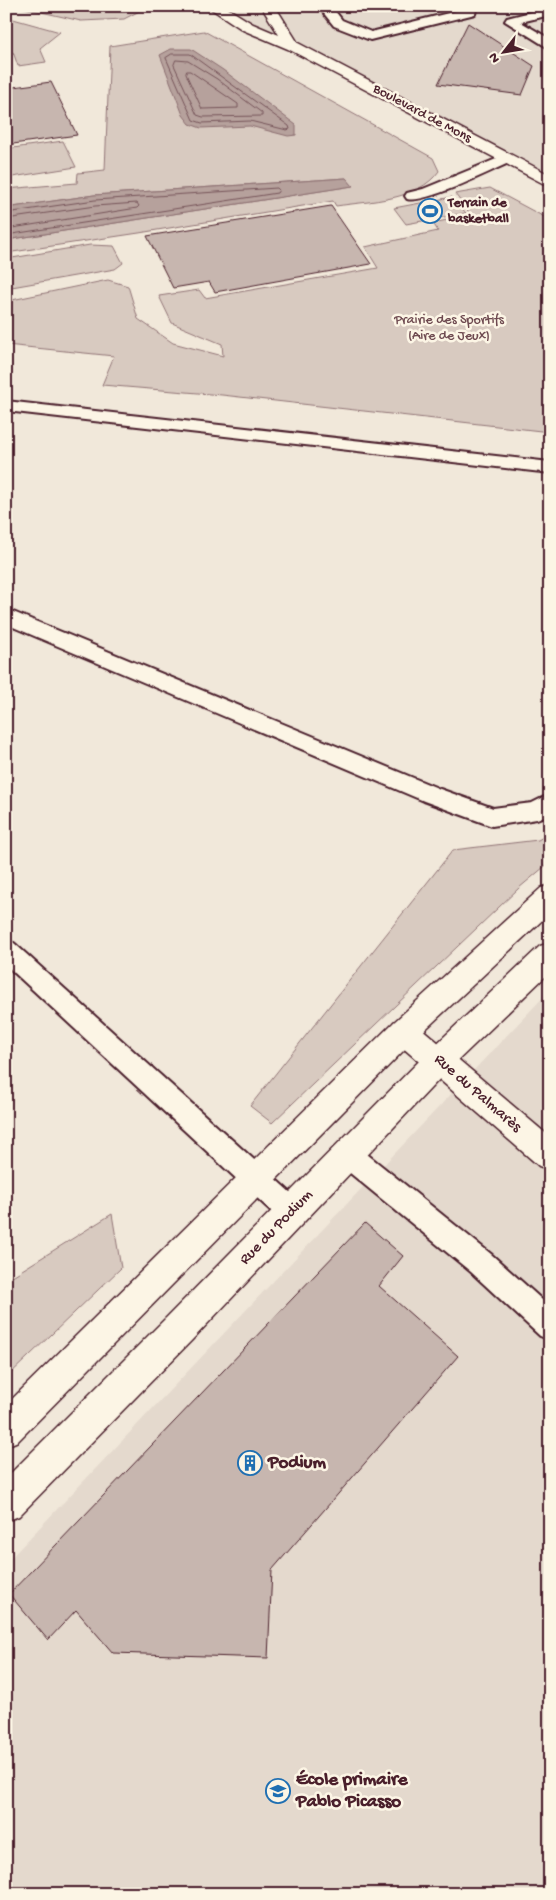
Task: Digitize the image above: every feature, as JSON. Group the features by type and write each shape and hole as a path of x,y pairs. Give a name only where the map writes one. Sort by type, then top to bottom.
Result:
{"street":[{"name":"Boulevard de Mons","path":"214,6 248,27 293,46 550,182"},
{"path":"268,6 293,46"},
{"path":"6,1429 404,1031 550,896"},
{"name":"Rue du Podium","path":"6,1504 439,1060 550,954"},
{"name":"Rue du Palmarès","path":"404,1031 550,1156"}],"lane":[{"path":"324,6 338,23 370,36 471,11 471,6"},
{"path":"550,11 511,21 550,45"},
{"path":"412,196 428,192 506,159"},
{"path":"6,406 550,468"},
{"path":"6,616 432,795 492,817 537,811 550,802"},
{"path":"6,950 292,1212"},
{"path":"348,1155 481,1262 550,1326"}],"shaded area":[{"path":"228,6 550,6 550,184 232,11"},
{"path":"550,990 550,1894 6,1894 6,1563"}],"green space":[{"path":"15,6 149,6 124,19 81,21"},
{"path":"6,17 60,32 40,48 46,62 18,66 13,52 6,53"},
{"path":"204,31 433,158 439,171 430,181 419,188 406,194 378,201 336,206 333,201 6,253 6,240 352,186 346,178 94,195 6,208 6,189 77,183 78,173 105,170 110,46"},
{"path":"63,141 76,167 6,178 6,149"},
{"name":"Prairie des Sportifs (Aire de Jeux)","path":"490,188 550,220 550,432 222,395 102,385 114,356 6,345 7,301 108,280 128,286 138,319 173,343 223,356 222,344 172,323 159,296 199,290 205,298 378,268 365,247 438,231 433,223 471,215 455,194"},
{"name":"Terrain de basketball","path":"452,197 466,213 406,224 394,208"},
{"path":"90,245 114,246 123,263 115,269 6,288 6,259"},
{"path":"550,833 550,862 519,888 272,1123 250,1106 453,850 538,840"},
{"path":"112,1214 121,1268 6,1378 6,1280"}],"water":[{"path":"171,49 191,49 223,70 296,125 296,135 288,136 250,126 201,128 190,124 183,115 160,55"},
{"path":"346,178 353,186 6,240 6,208 94,195"}],"building":[{"path":"468,23 534,66 522,95 438,84"},
{"path":"51,82 77,135 6,145 6,88"},
{"path":"331,206 371,264 215,292 209,282 173,288 147,236"},
{"name":"Podium","path":"365,1223 403,1256 379,1286 458,1356 272,1570 268,1658 113,1653 76,1610 48,1640 9,1594"}],"place":[{"name":"Terrain de basketball","path":"430,211"},
{"name":"Podium","path":"250,1463"},
{"name":"École primaire Pablo Picasso","path":"278,1791"}]}
